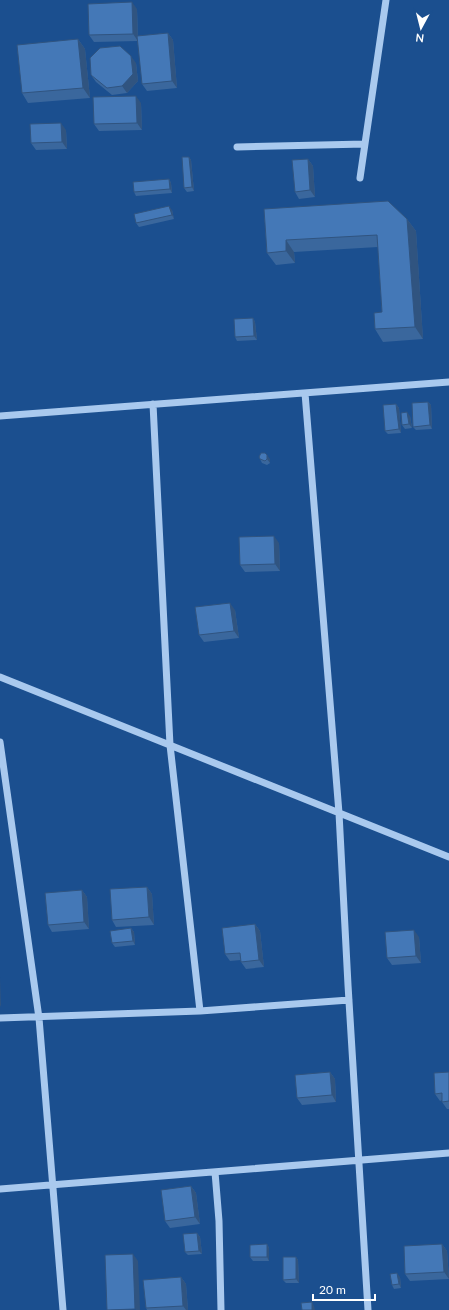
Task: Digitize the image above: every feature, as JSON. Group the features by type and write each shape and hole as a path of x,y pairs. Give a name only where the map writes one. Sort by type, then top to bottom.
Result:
{"street":[{"path":"360,178 386,0"},
{"path":"237,147 365,144"},
{"path":"0,416 449,382"},
{"path":"306,393 339,813 358,1160 368,1310"},
{"path":"154,404 170,745 200,1011"},
{"path":"0,677 449,857"},
{"path":"0,742 38,1018 64,1310"},
{"path":"0,1018 38,1018 200,1011 349,1000"},
{"path":"0,1189 449,1153"},
{"path":"215,1172 219,1221 221,1310"}],"building":[{"path":"132,2 133,34 89,35 88,4"},
{"path":"168,33 172,81 142,84 137,36"},
{"path":"78,39 83,88 22,93 17,45"},
{"path":"120,46 131,56 133,74 122,86 107,88 91,75 90,58 100,48"},
{"path":"136,96 137,123 94,124 93,97"},
{"path":"61,123 62,142 31,143 30,124"},
{"path":"182,157 189,157 192,187 184,188"},
{"path":"308,159 310,190 295,192 292,160"},
{"path":"169,179 170,189 134,192 133,182"},
{"path":"388,201 407,219 415,327 375,329 374,313 382,312 377,235 286,240 286,251 267,253 264,209"},
{"path":"169,206 172,215 136,223 134,214"},
{"path":"253,318 254,336 235,337 234,319"},
{"path":"428,402 430,425 413,427 412,403"},
{"path":"396,404 399,429 385,431 383,405"},
{"path":"407,412 409,424 402,425 401,413"},
{"path":"261,453 265,453 267,455 267,459 265,461 259,457"},
{"path":"274,536 275,564 240,565 239,537"},
{"path":"230,603 234,631 199,635 195,607"},
{"path":"147,887 149,917 112,920 110,889"},
{"path":"82,890 84,922 48,925 45,893"},
{"path":"255,924 259,960 241,962 240,953 225,954 222,928"},
{"path":"131,928 133,941 112,943 110,931"},
{"path":"414,930 416,956 387,958 385,932"},
{"path":"330,1072 332,1095 297,1098 295,1075"},
{"path":"449,1072 449,1101 442,1102 442,1093 435,1094 434,1073"},
{"path":"191,1186 195,1217 165,1221 161,1190"},
{"path":"197,1233 199,1251 185,1252 183,1234"},
{"path":"267,1244 267,1257 250,1257 250,1245"},
{"path":"442,1244 444,1272 405,1274 404,1246"},
{"path":"133,1254 135,1309 107,1310 105,1255"},
{"path":"283,1257 296,1257 296,1279 283,1280"},
{"path":"397,1273 399,1284 392,1285 390,1274"},
{"path":"181,1277 183,1306 146,1308 143,1280"},
{"path":"312,1302 312,1310 302,1310 301,1303"}]}
